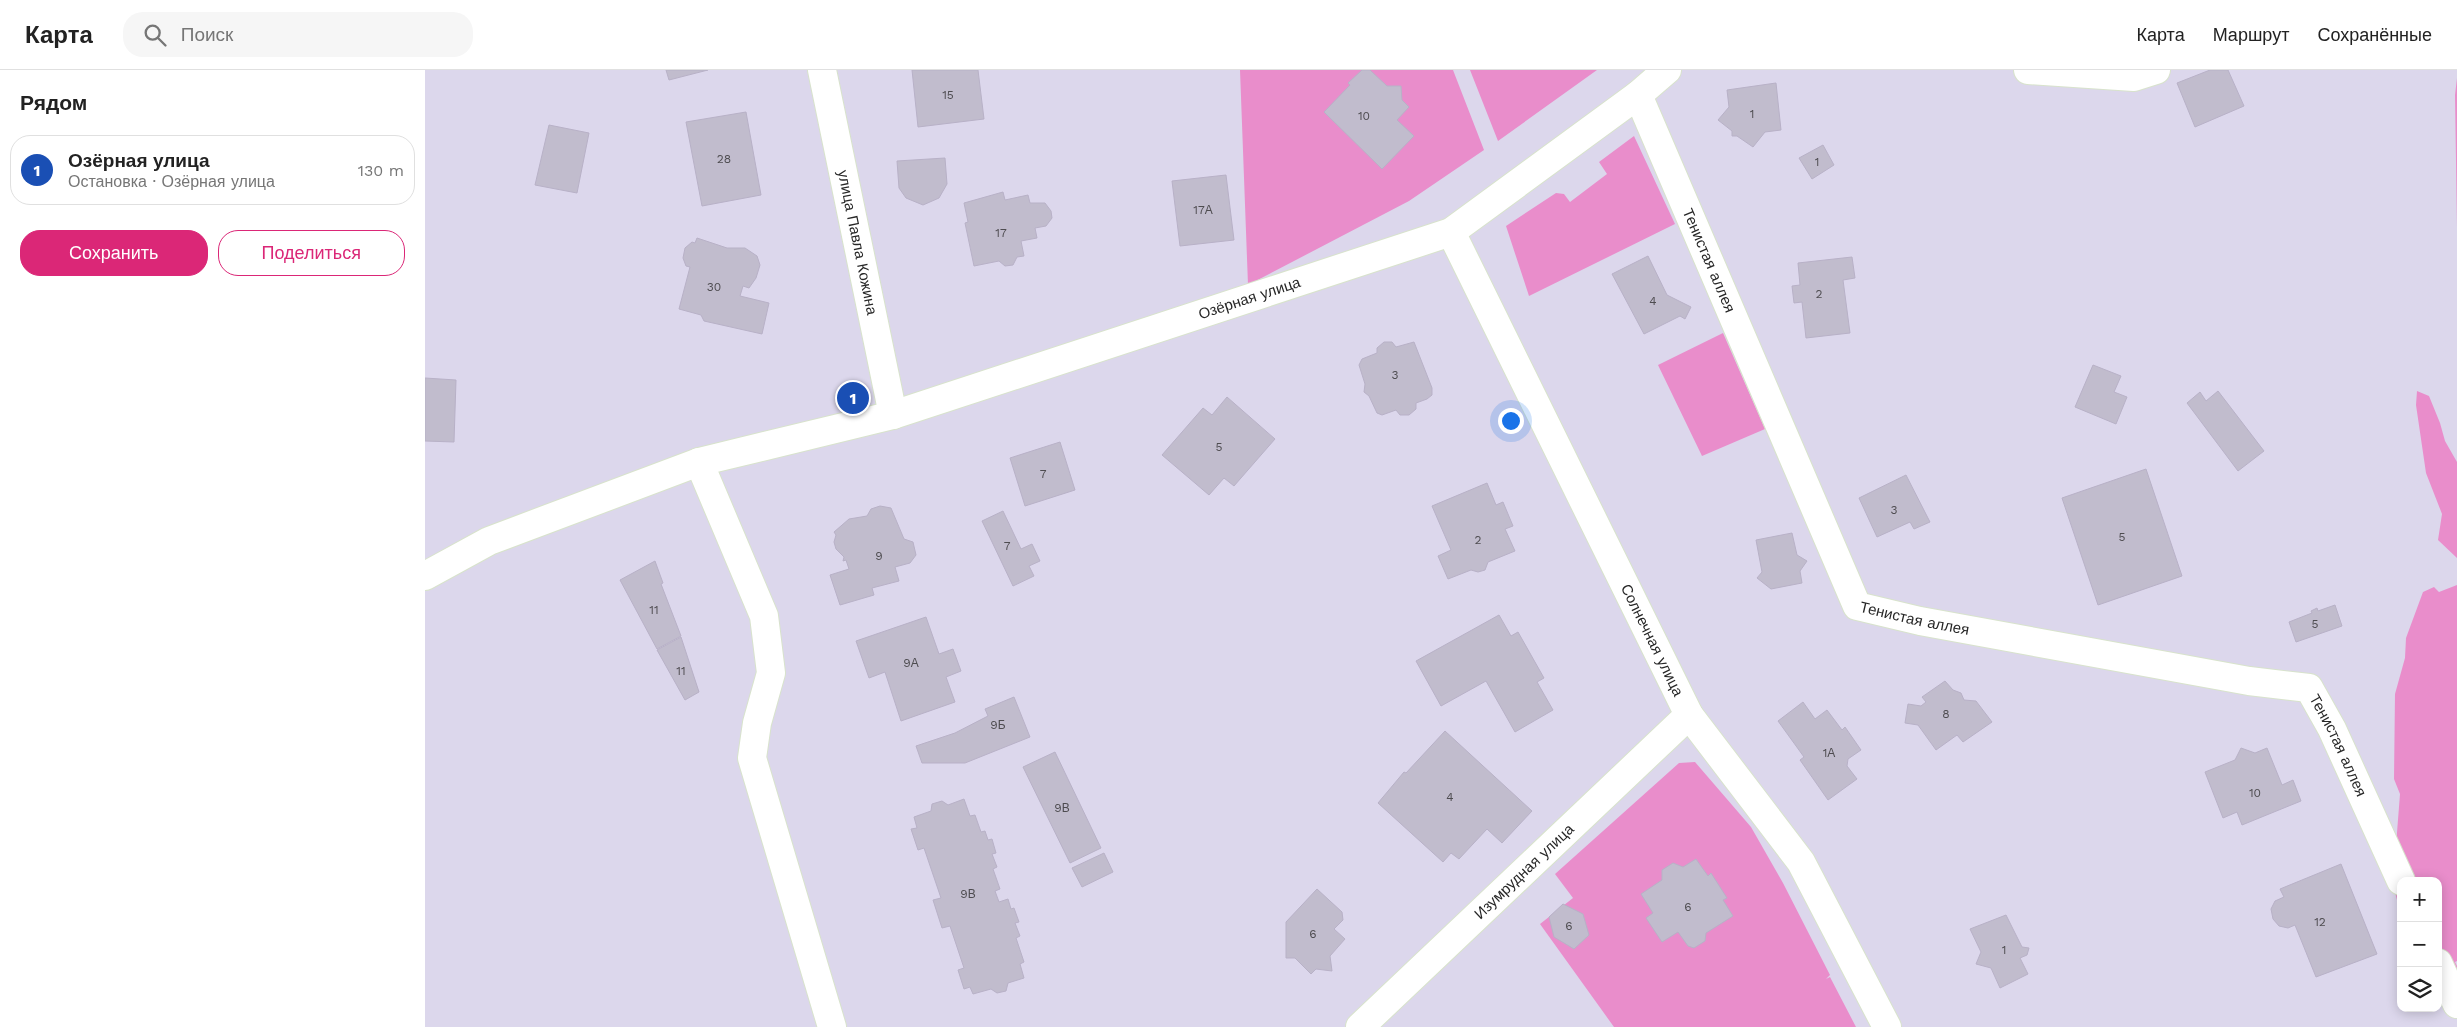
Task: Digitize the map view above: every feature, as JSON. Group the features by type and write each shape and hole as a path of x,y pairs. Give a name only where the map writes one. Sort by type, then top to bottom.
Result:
{"street":[{"name":"Озёрная улица","path":"425,576 489,541 699,462 893,414 1451,232 1637,95 1667,70"},
{"path":"2028,70 2133,77 2156,70"},
{"name":"улица Павла Кожина","path":"827,76 893,414"},
{"name":"Тенистая аллея","path":"1637,95 1857,606 1920,621 2249,681 2309,688 2332,729 2399,877"},
{"name":"Солнечная улица","path":"1451,232 1689,715 1801,862 1887,1027"},
{"path":"699,462 763,616 771,673 757,723 752,758 832,1027"},
{"name":"Изумрудная улица","path":"1360,1027 1689,715"},
{"path":"2440,967 2457,1004"}],"shaded area":[{"path":"1240,70 1453,70 1484,150 1409,201 1248,285"},
{"path":"1470,70 1597,70 1498,141"},
{"path":"2457,78 2457,227 2455,95"},
{"path":"1634,136 1675,224 1529,296 1506,226 1556,193 1564,194 1570,202 1607,174 1599,162"},
{"path":"1723,333 1765,429 1702,456 1658,365"},
{"path":"2417,391 2429,396 2445,441 2457,462 2457,558 2438,540 2442,514 2426,473 2416,405"},
{"path":"2457,585 2457,961 2455,962 2457,966 2457,995 2442,978 2442,877 2397,877 2397,900 2393,884 2400,794 2394,779 2395,694 2405,658 2406,638 2423,592 2434,587 2439,592"},
{"path":"1695,762 1751,827 1783,883 1830,975 1826,979 1830,977 1856,1027 1614,1027 1540,924 1573,898 1555,874 1679,763"}],"building":[{"path":"666,70 708,70 669,80"},
{"path":"912,70 978,70 984,119 918,127"},
{"path":"1362,70 1370,70 1387,86 1401,86 1402,100 1409,107 1397,120 1414,136 1382,169 1324,112 1350,85 1348,83"},
{"path":"2210,70 2228,70 2244,106 2195,127 2177,83"},
{"path":"1776,83 1781,130 1765,132 1753,147 1737,136 1732,136 1732,131 1718,120 1729,107 1727,90"},
{"path":"746,112 761,195 702,206 686,122"},
{"path":"549,125 589,133 577,193 535,185"},
{"path":"1823,145 1834,165 1812,179 1799,158"},
{"path":"945,158 947,184 939,198 923,205 906,198 899,188 897,161"},
{"path":"1226,175 1234,240 1180,246 1172,181"},
{"path":"1003,192 1005,200 1028,195 1030,203 1045,203 1051,211 1052,218 1046,226 1035,228 1037,238 1021,241 1024,256 1017,257 1013,265 1005,266 999,261 974,266 965,223 968,222 964,203"},
{"path":"697,238 727,248 745,248 757,256 760,265 756,278 749,288 743,286 740,296 769,303 762,334 704,321 701,315 679,309 690,267 686,266 683,258 685,248 692,242 695,243"},
{"path":"1648,256 1667,295 1691,307 1685,319 1680,316 1644,334 1612,274"},
{"path":"1852,257 1855,278 1843,280 1850,333 1806,338 1802,302 1794,303 1792,286 1800,285 1798,263"},
{"path":"1384,342 1392,342 1396,347 1414,342 1432,388 1432,395 1416,403 1416,409 1409,415 1400,415 1396,410 1382,415 1377,413 1369,396 1364,392 1365,384 1359,365 1362,359 1377,353 1377,348"},
{"path":"2093,365 2121,376 2114,392 2127,397 2116,424 2075,407"},
{"path":"425,378 456,380 454,442 425,441"},
{"path":"2218,391 2264,451 2238,471 2187,403 2200,392 2206,401"},
{"path":"1227,397 1275,439 1234,486 1224,478 1209,495 1162,455 1203,408 1212,415"},
{"path":"1060,442 1075,490 1025,506 1010,458"},
{"path":"2146,469 2182,576 2098,605 2062,498"},
{"path":"1906,475 1930,522 1914,529 1910,522 1877,537 1859,498"},
{"path":"1487,483 1496,505 1503,502 1513,526 1505,529 1515,551 1488,562 1485,570 1478,572 1471,570 1448,579 1438,556 1451,550 1432,506"},
{"path":"880,506 891,508 904,539 913,542 916,555 910,563 895,567 899,581 872,588 874,595 840,605 830,575 849,569 846,560 843,561 844,557 836,549 834,542 836,535 834,532 849,519 867,516 871,509"},
{"path":"1003,511 1021,549 1032,544 1040,561 1029,566 1034,576 1013,586 982,521"},
{"path":"1792,533 1797,555 1807,561 1800,571 1802,583 1771,589 1757,578 1762,572 1756,540"},
{"path":"655,561 663,583 661,584 681,636 657,649 620,580"},
{"path":"2335,605 2342,626 2296,642 2289,622 2312,613 2311,611 2317,608 2318,611"},
{"path":"1499,615 1511,636 1518,632 1544,678 1537,682 1553,710 1515,732 1486,681 1441,706 1416,661"},
{"path":"926,617 939,654 953,649 961,671 946,677 955,702 901,721 885,672 869,678 856,641"},
{"path":"681,637 699,692 685,700 657,650"},
{"path":"1945,681 1953,690 1961,693 1964,700 1976,701 1992,722 1963,742 1957,735 1936,750 1918,725 1905,723 1908,704 1921,706 1926,702 1922,697"},
{"path":"1014,697 1030,737 965,763 922,763 916,746 955,733 988,716 985,709"},
{"path":"1803,702 1815,719 1827,710 1842,730 1845,727 1861,750 1848,759 1847,766 1857,779 1828,800 1800,760 1804,757 1778,721"},
{"path":"1445,731 1532,811 1502,843 1487,829 1459,859 1451,853 1443,862 1378,803 1404,772 1406,773"},
{"path":"2241,748 2255,753 2267,748 2282,785 2293,780 2301,801 2242,825 2237,812 2223,818 2205,772 2235,760"},
{"path":"1055,752 1101,848 1070,863 1023,767"},
{"path":"964,799 970,816 975,815 981,832 985,831 988,840 992,839 996,853 992,854 997,867 993,869 1000,889 995,891 999,902 1008,899 1011,909 1014,908 1019,922 1015,923 1020,936 1016,938 1024,962 1020,964 1024,978 1008,983 1006,991 997,993 991,989 973,994 970,987 964,989 958,970 964,968 950,926 942,928 933,900 941,898 924,848 918,850 911,829 917,828 914,817 931,811 932,804 942,801 948,805"},
{"path":"1104,853 1113,872 1082,887 1072,868"},
{"path":"1696,859 1708,876 1711,873 1727,898 1723,900 1733,916 1706,933 1705,941 1694,948 1688,946 1678,932 1662,942 1646,918 1653,913 1641,894 1662,880 1662,870 1673,863 1683,867"},
{"path":"2341,864 2377,954 2316,977 2295,925 2288,928 2279,926 2273,919 2271,909 2275,901 2284,897 2280,889"},
{"path":"1317,889 1342,912 1343,920 1334,929 1345,939 1330,956 1332,971 1316,969 1311,974 1295,958 1286,958 1286,922"},
{"path":"1563,904 1583,914 1589,935 1574,949 1554,937 1549,917"},
{"path":"2006,915 2022,947 2029,948 2027,955 2020,958 2028,974 2000,988 1991,968 1976,964 1981,952 1970,929"}],"place":[{"name":"Озёрная улица","path":"853,398"}]}
